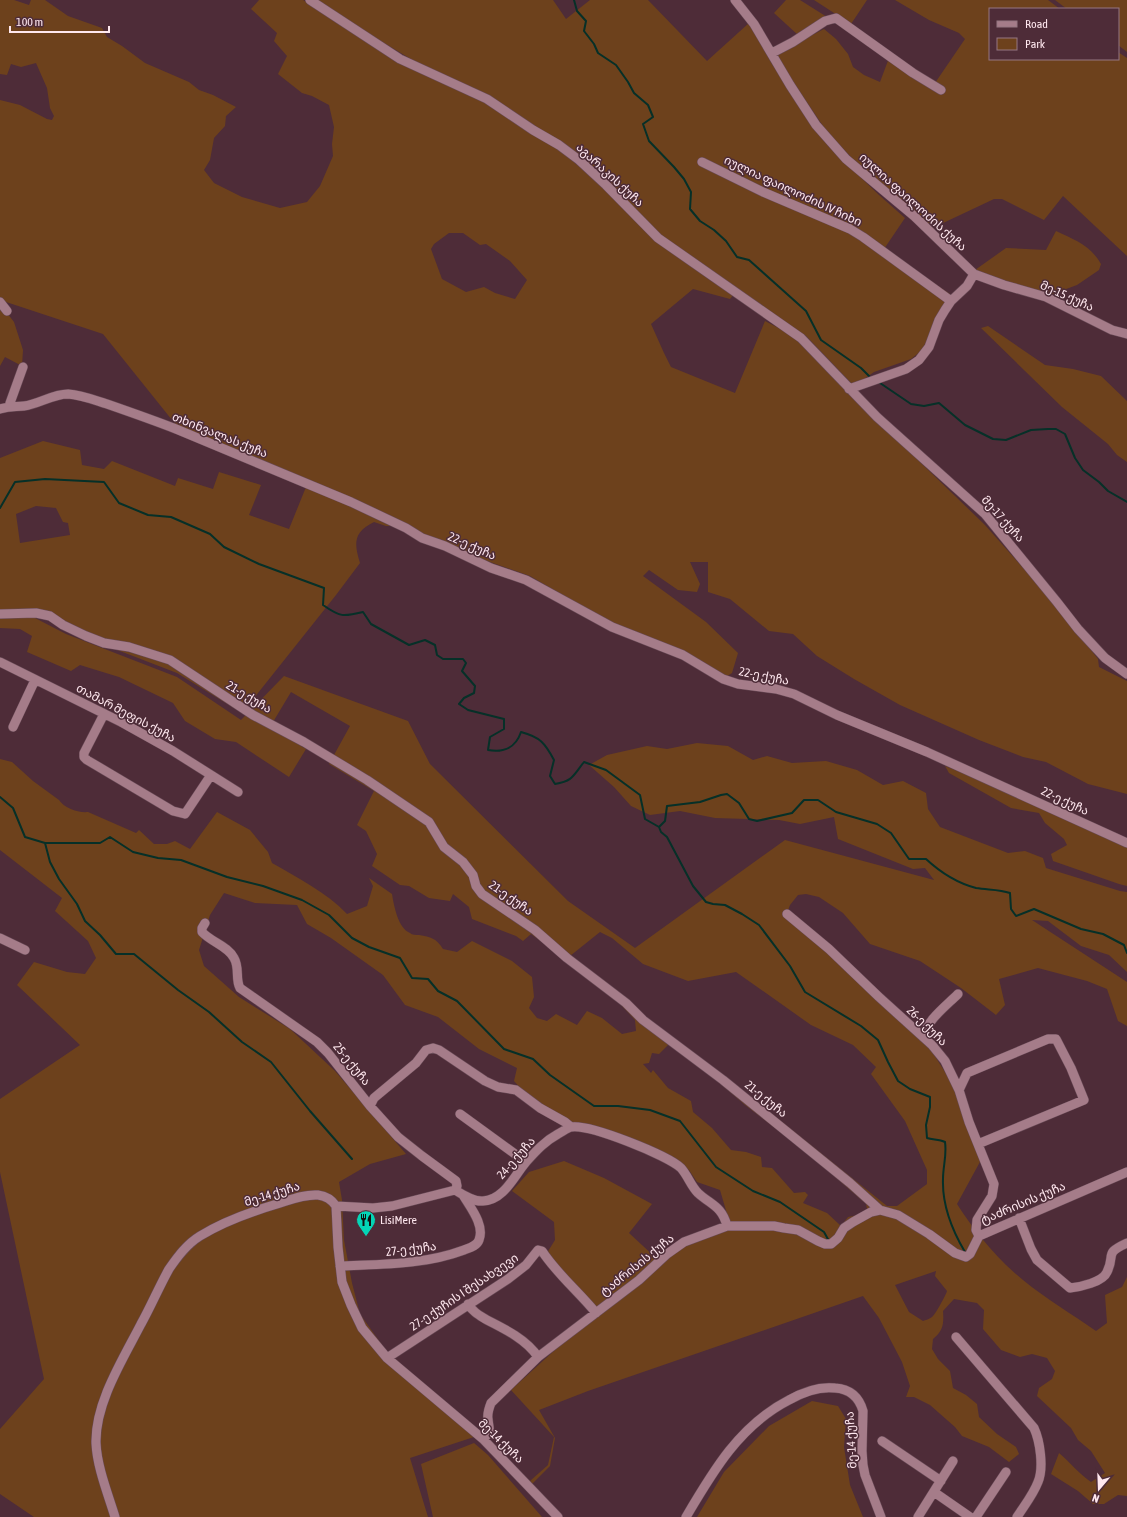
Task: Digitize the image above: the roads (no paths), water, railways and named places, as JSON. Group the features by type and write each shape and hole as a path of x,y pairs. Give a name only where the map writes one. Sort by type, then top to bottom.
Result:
{"street":[{"name":"აგარაკის ქუჩა","path":"310,0 400,59 487,99 533,130 559,145 579,160 606,185 658,238 801,338 849,389"},
{"name":"იულია ფაილოძის ქუჩა","path":"735,0 754,24 790,85 816,125 846,159 914,216 974,274"},
{"path":"772,53 793,42 824,22 836,18 941,90"},
{"name":"იულია ფაილოძის IV ჩიხი","path":"702,162 763,192 850,229 951,301"},
{"path":"849,389 906,369 919,360 929,346 939,320 951,301 967,286 974,274"},
{"name":"მე-15 ქუჩა","path":"974,274 1004,285 1046,297 1112,330 1127,334"},
{"path":"0,302 8,311"},
{"path":"11,406 10,403 23,367"},
{"name":"მე-17 ქუჩა","path":"849,389 877,417 985,514 1078,629 1104,658 1127,674"},
{"name":"თხინვალას ქუჩა","path":"0,409 11,406 24,406 66,394 80,395 135,413 176,429 351,502 406,528 422,538"},
{"name":"22-ე ქუჩა","path":"422,538 445,546 491,568 526,580 612,627 683,656 723,680 738,684 776,689 794,694 836,715 927,752 1127,843"},
{"name":"21-ე ქუჩა","path":"0,614 36,613 50,616 63,625 86,636 104,642 129,647 170,660 253,715 304,742 367,780 429,822 444,847 463,862 473,875 476,886 482,894 535,930 567,958 626,1003 643,1020 723,1080 850,1183 880,1210"},
{"name":"თამარ მეფის ქუჩა","path":"0,662 104,714 173,751 238,792"},
{"path":"13,727 34,680"},
{"path":"104,714 84,753 84,756 87,760 173,811 185,814 211,775"},
{"name":"26-ე ქუჩა","path":"787,914 829,949 879,997 924,1037 945,1061 959,1090 969,1122 994,1184 992,1196 977,1220 976,1230 978,1236"},
{"name":"25-ე ქუჩა","path":"205,923 202,928 202,932 234,956 238,967 238,983 240,988 317,1042 328,1052 370,1106 410,1147 452,1177 456,1181 459,1192"},
{"path":"0,938 25,950"},
{"path":"924,1037 925,1031 931,1022 958,994"},
{"path":"959,1090 967,1074 1048,1039 1056,1040 1061,1048 1084,1100 978,1144"},
{"path":"370,1106 374,1098 416,1063 426,1050 433,1048 439,1050 485,1081 498,1087 516,1090 540,1108 571,1127 583,1128 612,1135 647,1149 680,1167 688,1177 694,1190 718,1208 727,1226"},
{"path":"460,1114 526,1162"},
{"name":"24-ე ქუჩა","path":"459,1192 482,1201 493,1199 502,1194 526,1162 542,1145 552,1137 571,1127"},
{"name":"ტაძრისის ქუჩა","path":"483,1439 488,1435 490,1428 488,1411 492,1403 538,1357 639,1280 684,1242 727,1226 774,1226 798,1230 825,1244 831,1244 838,1238 844,1228 871,1212 880,1210 898,1215 961,1256 966,1257 970,1254 978,1236 1127,1172"},
{"path":"336,1206 373,1208 392,1206 459,1192"},
{"name":"27-ე ქუჩა","path":"340,1266 422,1262 453,1254 476,1244 479,1240 479,1225 459,1192"},
{"name":"მე-14 ქუჩა","path":"115,1517 104,1482 97,1451 96,1443 99,1418 111,1384 159,1288 177,1258 190,1243 217,1226 264,1208 305,1196 318,1195 333,1201 336,1206 342,1282 350,1305 362,1328 387,1358 483,1439 558,1517"},
{"path":"1018,1218 1030,1249 1037,1260 1070,1288 1079,1287 1103,1278 1107,1272 1111,1252 1127,1243"},
{"name":"27-ე ქუჩის I შესახვევი","path":"387,1358 514,1274 526,1265 536,1252 540,1250 555,1269 584,1298 596,1313"},
{"path":"468,1304 477,1315 521,1340 534,1351 538,1357"},
{"path":"956,1337 1034,1428 1039,1437 1040,1475 1038,1483 1016,1517"},
{"name":"მე-14 ქუჩა","path":"686,1517 709,1478 738,1438 755,1422 783,1402 800,1394 816,1389 830,1387 841,1388 850,1392 857,1397 861,1405 863,1411 862,1451 865,1475 881,1517"},
{"path":"882,1441 941,1481"},
{"path":"918,1517 953,1461"},
{"path":"976,1517 1006,1472"},
{"path":"934,1492 970,1517"}],"waterway":[{"path":"574,0 577,11 586,21 584,31 594,44 598,53 616,65 634,93 648,105 653,117 643,124 649,141 684,179 691,192 690,209 700,221 714,230 726,241 737,257 749,260 806,311 821,340 861,368 871,378"},
{"path":"880,383 911,404 924,406 939,403 965,425 993,439 1006,440 1031,430 1056,429 1065,434 1075,458 1083,470 1108,491 1127,502"},
{"path":"0,508 15,482 45,479 104,482 119,503 148,515 171,517 210,534 224,547 259,564 324,588 323,605 338,614 351,615 363,612 371,624 409,645 425,640 435,645 437,655 443,659 463,659 466,663 462,671 475,686 474,693 464,698 459,704 468,710 504,719 504,729 490,737 488,750 499,751 509,748 516,742 521,732 533,736 545,745 554,760 550,776 555,784 566,781 572,777 584,762 606,770 640,795 645,819 659,827 665,821 667,806 700,802 721,795 727,794 739,803 749,819 757,821 792,813 804,800 818,800 836,812 877,824 891,833 909,859 926,859 949,876 969,886 1010,893 1011,909 1016,916 1034,909 1081,929 1103,934 1124,945 1127,953"},
{"path":"0,797 13,808 25,837 45,843 100,843 110,837 133,852 158,858 181,860 227,877 263,886 302,900 329,915 352,938 369,947 400,958 412,978 428,979 438,991 457,1001 504,1049 533,1059 550,1075 594,1106 618,1106 650,1110 680,1121 716,1167 753,1191 780,1202 824,1232 829,1241"},
{"path":"659,827 661,832 667,837 693,886 706,902 725,905 759,925 790,966 805,992 861,1026 878,1040 898,1081 910,1089 930,1097 930,1107 926,1125 927,1138 945,1142 946,1151 943,1179 944,1199 952,1226 965,1252"},
{"path":"45,843 50,862 59,879 77,904 85,921 100,935 116,954 134,954 178,990 209,1012 242,1042 271,1062 310,1111 352,1159"}],"place":[{"name":"LisiMere","path":"366,1237"}]}
